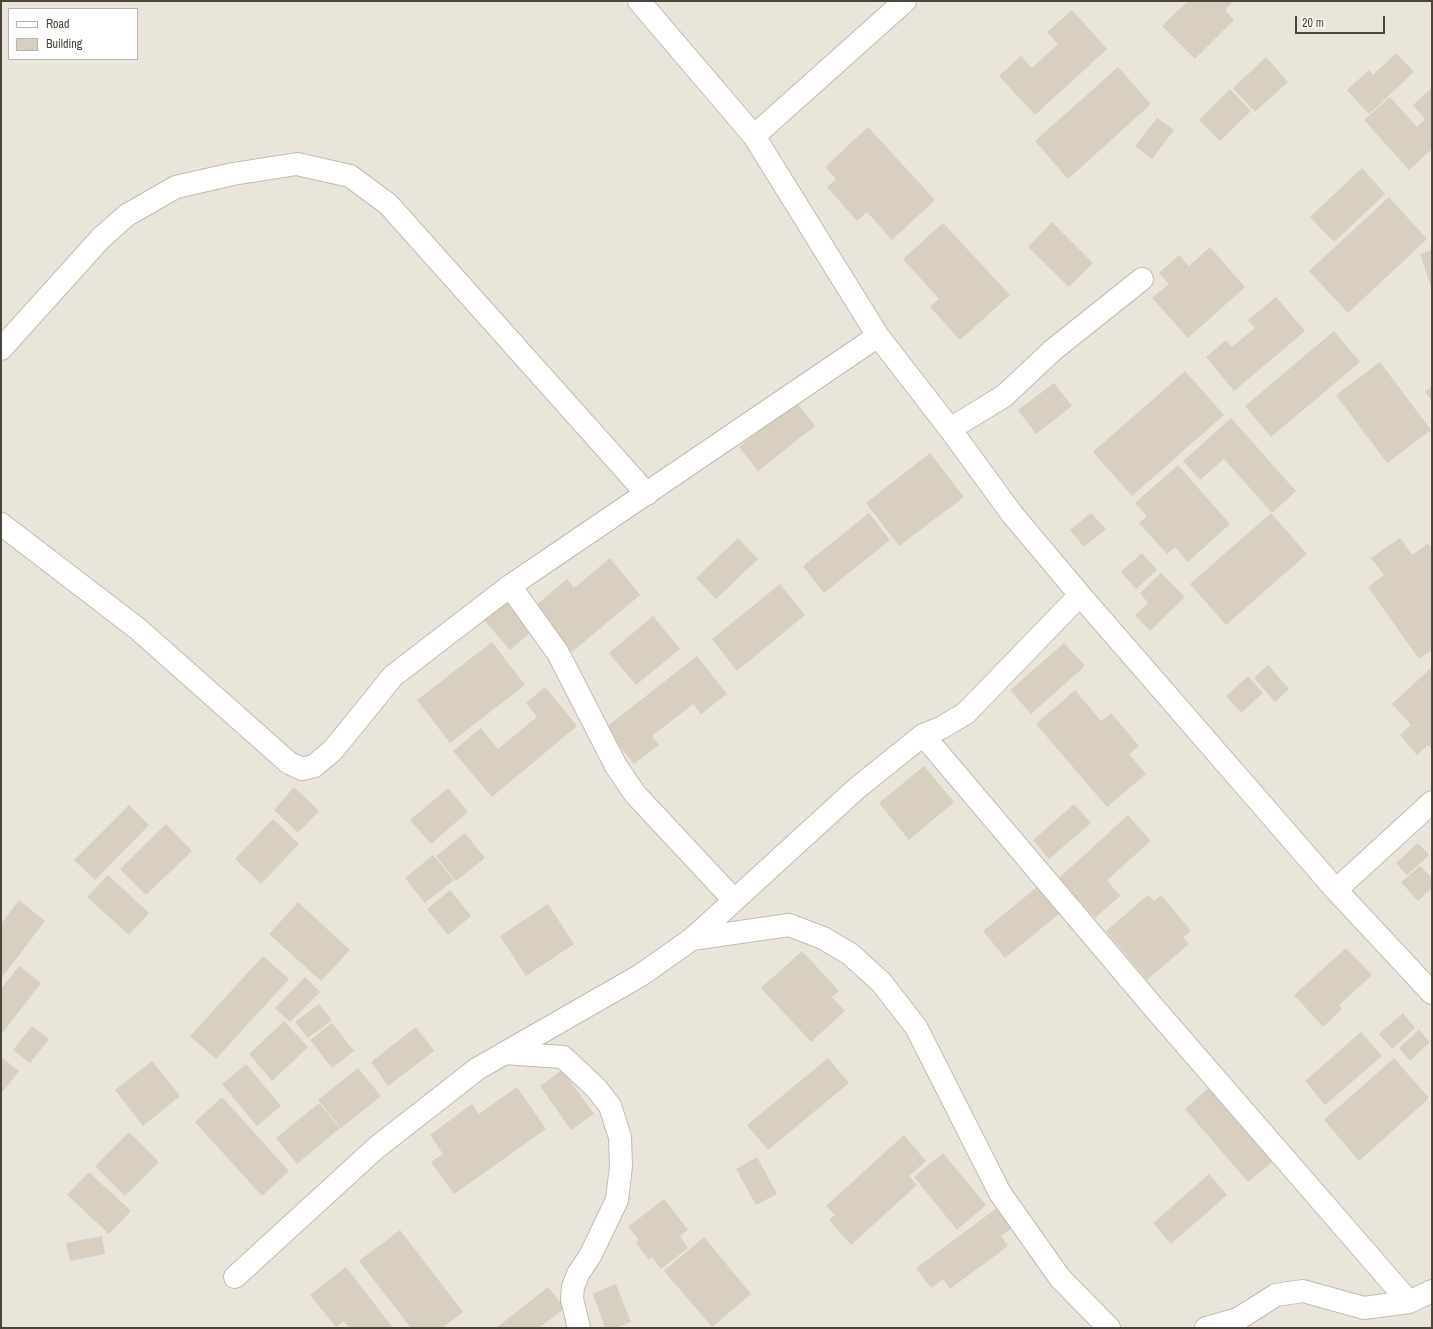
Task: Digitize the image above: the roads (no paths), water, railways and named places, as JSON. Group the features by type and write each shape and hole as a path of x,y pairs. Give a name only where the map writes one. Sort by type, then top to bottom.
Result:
{"street":[{"path":"639,1 754,136 878,336 950,429 1012,514 1080,595 1336,890 1432,993"},
{"path":"754,136 905,1"},
{"path":"1,349 101,238 127,215 176,187 233,174 297,164 350,176 388,204 647,494"},
{"path":"950,429 1004,396 1053,350 1142,279"},
{"path":"1,524 138,629 289,763 302,768 314,766 333,750 393,676 510,586 878,336"},
{"path":"510,586 558,653 616,766 635,794 734,900"},
{"path":"235,1277 376,1148 477,1069 641,975 692,939 856,789 923,735 941,728 966,713 1080,595"},
{"path":"923,735 1155,1010 1408,1302"},
{"path":"1336,890 1432,802"},
{"path":"692,939 789,925 823,938 850,954 881,982 916,1027 1000,1193 1060,1278 1109,1328"},
{"path":"504,1053 562,1057 596,1088 610,1106 620,1137 621,1166 617,1200 590,1256 578,1274 573,1287 572,1299 579,1328"},
{"path":"1206,1328 1238,1319 1276,1295 1303,1291 1364,1308 1408,1302 1432,1291"}]}
